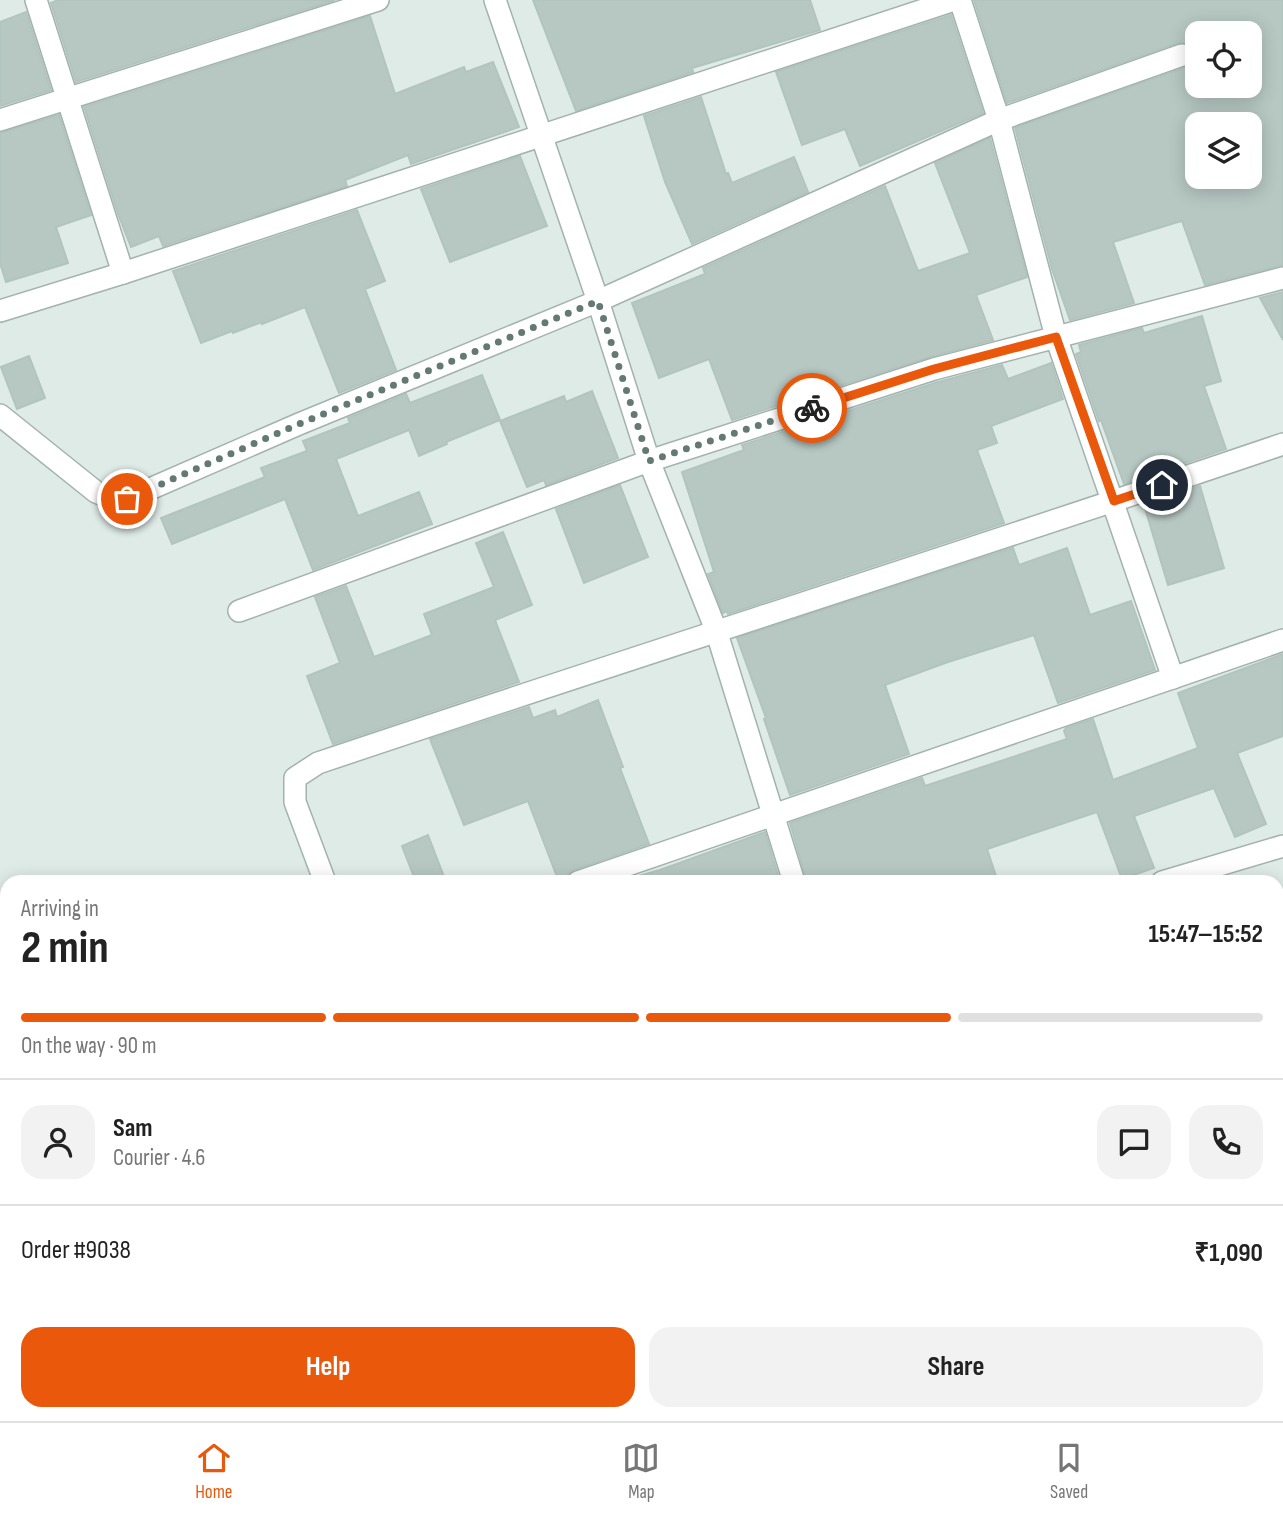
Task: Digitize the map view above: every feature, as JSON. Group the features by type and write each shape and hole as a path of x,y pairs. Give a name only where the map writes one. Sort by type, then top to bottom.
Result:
{"street":[{"path":"36,0 123,273"},
{"path":"0,120 378,0"},
{"path":"495,0 598,301 649,461 716,630 792,875"},
{"path":"0,311 954,0"},
{"path":"960,0 999,120 1056,337 1173,678"},
{"path":"0,415 96,492 108,498 127,499 299,424 598,301 999,120 1182,55"},
{"path":"239,611 649,461 934,369 1283,278"},
{"path":"322,875 295,802 295,778 318,763 1283,444"},
{"path":"599,875 1283,640"},
{"path":"1186,875 1283,846"}],"building":[{"path":"58,0 335,0 76,82 51,3"},
{"path":"533,0 810,0 820,30 692,68 693,72 576,111"},
{"path":"974,0 1283,0 1283,265 1205,285 1182,221 1178,222 1113,242 1134,303 1070,320 1052,269 1015,128 1185,67 1185,98 1262,98 1262,21 1185,21 1185,44 1178,43 1007,103"},
{"path":"26,12 51,90 0,106 0,22"},
{"path":"951,15 983,113 860,166 845,129 802,145 776,72"},
{"path":"370,16 395,94 464,67 466,72 493,62 519,127 411,164 408,155 345,180 347,186 163,246 159,236 131,247 84,107"},
{"path":"701,97 726,174 728,173 732,183 794,157 808,192 692,244 665,182 644,116"},
{"path":"59,115 91,215 56,227 68,263 6,282 0,263 0,133"},
{"path":"990,138 1027,277 976,295 993,340 930,357 732,420 709,359 659,378 632,303 705,274 703,268 885,186 918,271 970,253 935,163"},
{"path":"520,156 547,226 450,262 421,189"},
{"path":"357,210 385,281 365,289 396,370 339,393 305,307 201,343 173,271"},
{"path":"1283,292 1283,340 1260,298"},
{"path":"1202,316 1221,381 1204,386 1226,449 1124,484 1076,354 1081,352 1079,345 1142,328 1144,333"},
{"path":"29,356 45,398 17,409 1,367"},
{"path":"1051,363 1063,399 991,426 997,443 977,450 1004,523 728,614 727,611 723,613 708,574 714,572 682,472 744,450 742,445 938,382 1002,365 1008,379"},
{"path":"482,375 500,420 419,456 409,430 336,459 358,516 419,492 432,524 313,570 285,499 172,544 161,518 265,477 261,468 307,451 303,441 350,423 348,418 406,394 410,403"},
{"path":"592,391 618,458 546,485 544,480 527,487 500,421 564,396 566,402"},
{"path":"620,485 648,557 584,583 556,509"},
{"path":"1200,486 1224,568 1168,585 1144,505"},
{"path":"503,532 532,605 495,620 519,682 333,744 307,676 340,663 315,597 346,586 374,657 432,635 424,614 494,587 476,543"},
{"path":"1013,548 1019,565 1067,548 1090,615 1131,601 1155,670 1058,703 1034,635 948,662 885,685 909,754 790,795 737,638"},
{"path":"1283,654 1283,736 1237,753 1266,824 1235,837 1214,788 1134,816 1154,868 1134,875 1121,875 1097,812 987,849 996,875 805,875 790,823 922,778 925,786 1067,739 1064,731 1066,728 1093,719 1113,780 1198,748 1178,693"},
{"path":"598,700 649,844 574,870 568,875 556,875 528,801 464,825 430,739 529,707 533,718 555,710 557,717"},
{"path":"765,832 778,875 642,875"},
{"path":"428,835 443,875 413,875 402,846"}],"way so far":[{"path":"127,499 299,424 598,301 649,461 812,408"}],"route":[{"path":"812,408 934,369 1056,337 1114,501 1162,485"}]}
